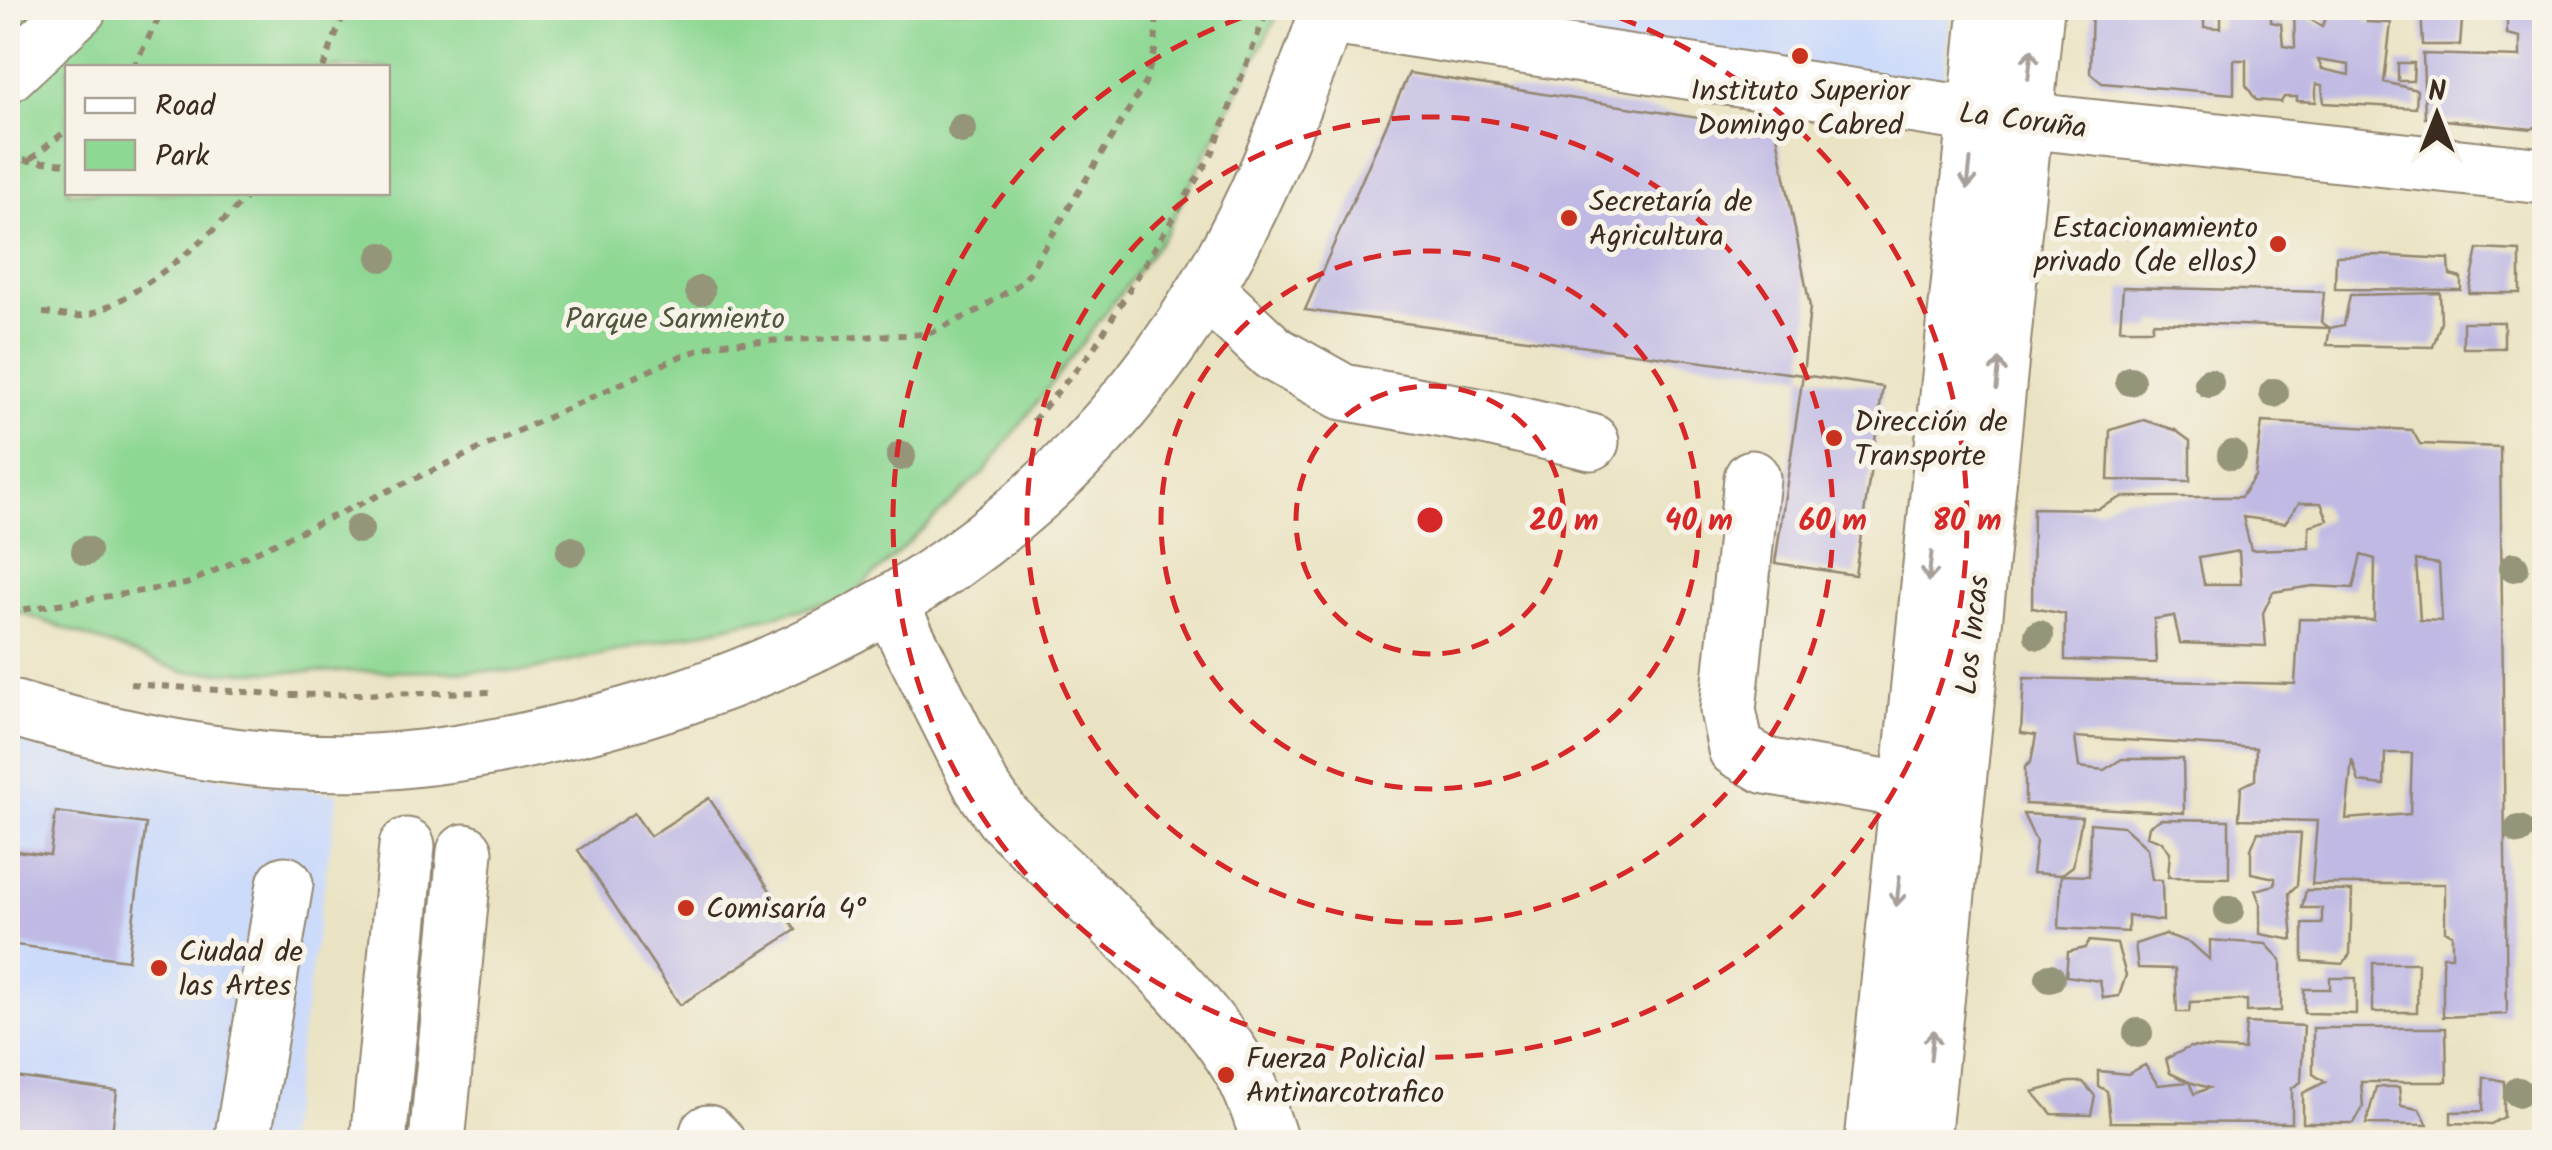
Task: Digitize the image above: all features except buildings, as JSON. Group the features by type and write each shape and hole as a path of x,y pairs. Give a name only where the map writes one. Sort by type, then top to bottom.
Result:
{"street":[{"path":"8,74 79,8"},
{"name":"Los Incas","path":"1922,1142 1932,796 1999,118 1987,8"},
{"name":"Los Incas","path":"1999,118 2036,8"},
{"path":"8,708 164,744 278,760 369,762 468,754 660,706 758,672 890,604 971,552 1029,503 1104,428 1166,354 1208,292 1273,162 1327,12"},
{"name":"La Coruña","path":"1327,12 1999,118 2544,176"},
{"path":"1208,292 1273,353 1343,392 1488,418 1592,442"},
{"path":"1752,478 1728,710 1736,749 1766,766 1932,796"},
{"path":"890,604 982,787 1003,818 1164,976 1223,1042 1246,1079 1270,1142"},
{"name":"Los Incas","path":"1873,1142 1932,796"},
{"path":"378,1142 407,846"},
{"path":"437,1142 465,852"},
{"path":"242,1142 285,884"}],"path":[{"path":"135,65 164,8"},
{"path":"324,65 346,8"},
{"path":"8,612 186,584 678,356 720,343 928,334 977,311 1024,282 1144,82 1155,50 1157,8"},
{"path":"1028,428 1092,351 1212,154 1268,8"},
{"path":"30,158 65,132"},
{"path":"8,159 65,164"},
{"path":"44,313 82,316 125,298 228,220 248,195"},
{"path":"114,682 288,694 501,692"}],"shaded area":[{"name":"Instituto Superior Domingo Cabred","path":"1368,8 1951,8 1942,95"},
{"name":"Ciudad de las Artes","path":"8,730 101,759 338,794 285,1142 8,1142"}],"green space":[{"name":"Parque Sarmiento","path":"8,8 1281,8 1164,236 984,472 848,599 529,671 184,672 8,608"}],"place":[{"name":"Instituto Superior Domingo Cabred","path":"1800,56"},
{"name":"Secretaría de Agricultura","path":"1569,218"},
{"name":"Estacionamiento privado (de ellos)","path":"2278,244"},
{"name":"Dirección de Transporte","path":"1834,438"},
{"name":"Comisaría 4°","path":"686,908"},
{"name":"Ciudad de las Artes","path":"159,968"},
{"name":"Fuerza Policial Antinarcotrafico","path":"1226,1075"}]}
